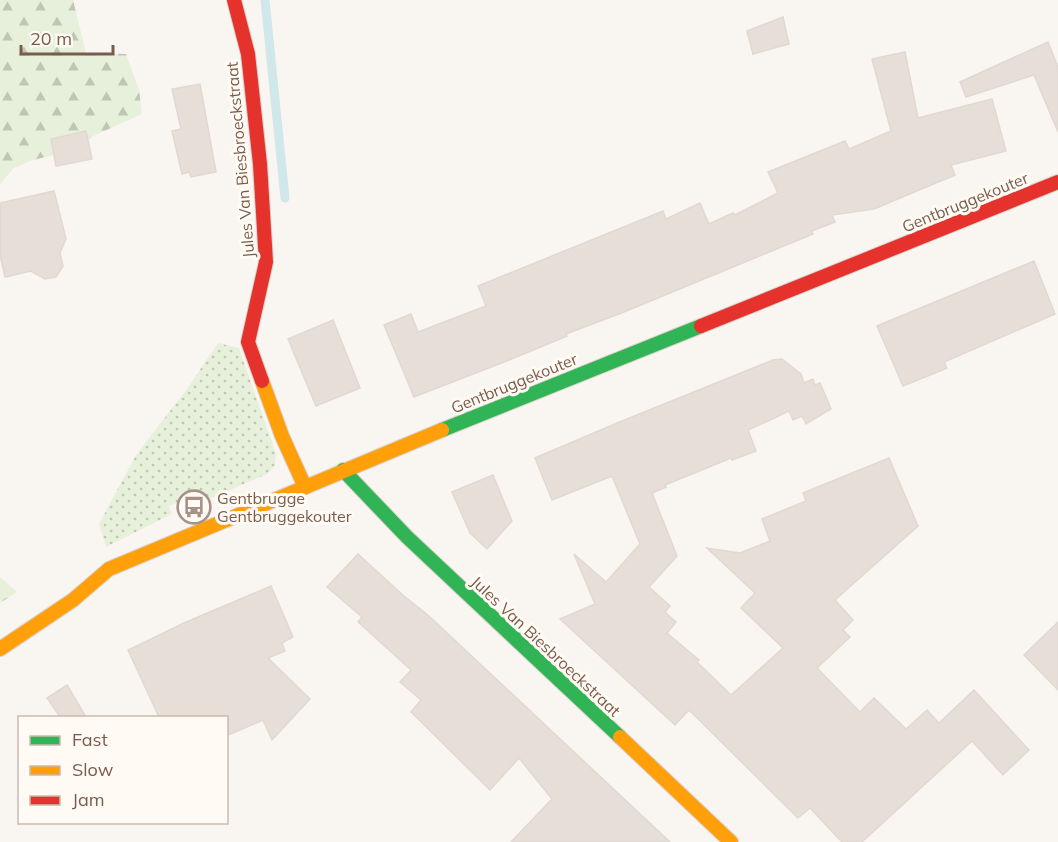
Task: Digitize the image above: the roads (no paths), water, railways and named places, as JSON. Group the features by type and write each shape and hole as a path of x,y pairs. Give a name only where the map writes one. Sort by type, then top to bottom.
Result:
{"street":[{"name":"Jules Van Biesbroeckstraat","path":"234,0 248,54 260,164 266,262 248,342 282,436 305,487"},
{"name":"Gentbruggekouter","path":"0,649 73,600 109,569 343,470 1058,182"},
{"name":"Jules Van Biesbroeckstraat","path":"343,470 407,537 730,842"}],"waterway":[{"path":"265,0 285,198"}],"place":[{"name":"Gentbrugge Gentbruggekouter","path":"194,507"}]}
